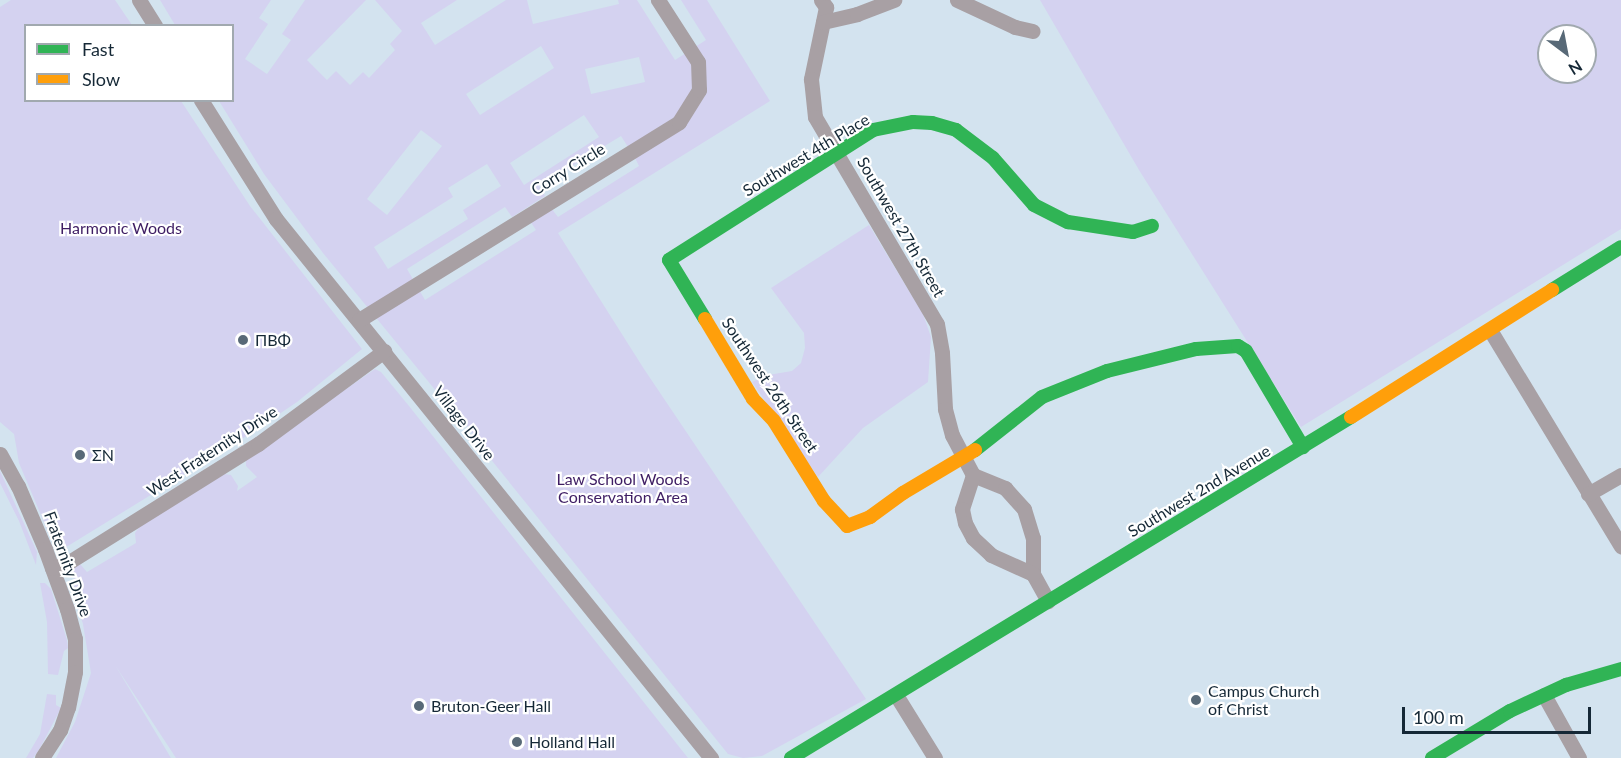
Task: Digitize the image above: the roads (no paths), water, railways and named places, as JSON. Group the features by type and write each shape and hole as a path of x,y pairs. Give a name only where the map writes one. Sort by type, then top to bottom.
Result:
{"street":[{"path":"139,0 154,24"},
{"name":"Corry Circle","path":"359,320 679,122 699,90 698,62 658,0"},
{"path":"824,7 894,0"},
{"path":"957,0 1015,27 1033,31"},
{"name":"Southwest 27th Street","path":"824,7 811,79 815,117 937,324 942,353 945,409 952,435 973,475"},
{"name":"Village Drive","path":"202,102 276,219 711,758"},
{"name":"Southwest 4th Place","path":"669,260 873,130 913,122 932,123 956,130 993,158 1022,194 1044,212 1068,222 1115,230 1133,232 1152,225"},
{"name":"Southwest 2nd Avenue","path":"791,758 1303,447 1621,247"},
{"name":"Southwest 26th Street","path":"669,260 753,399 774,421 824,501 847,526 870,517 903,494 964,458"},
{"path":"1490,330 1621,546"},
{"path":"964,458 1025,408 1072,384 1107,371 1196,349 1237,346 1246,351 1303,447"},
{"name":"West Fraternity Drive","path":"52,568 69,562 258,444 384,351"},
{"name":"Fraternity Drive","path":"0,454 18,486 52,568 74,632 73,684 65,717 42,758"},
{"path":"1033,574 991,555 978,545 968,531 962,509 973,475 1005,488 1024,509 1033,538 1033,574 1048,601"},
{"path":"1588,494 1621,475"},
{"path":"1432,758 1510,711 1566,685 1621,669"},
{"path":"896,695 935,758"},
{"path":"1544,695 1580,758"}],"place":[{"name":"ΠΒΦ","path":"243,340"},
{"name":"ΣΝ","path":"80,455"},
{"name":"Campus Church of Christ","path":"1196,700"},
{"name":"Bruton-Geer Hall","path":"419,706"},
{"name":"Holland Hall","path":"517,742"}],"park label":[{"name":"Harmonic Woods","path":"121,228"},
{"name":"Law School Woods Conservation Area","path":"623,488"}]}
